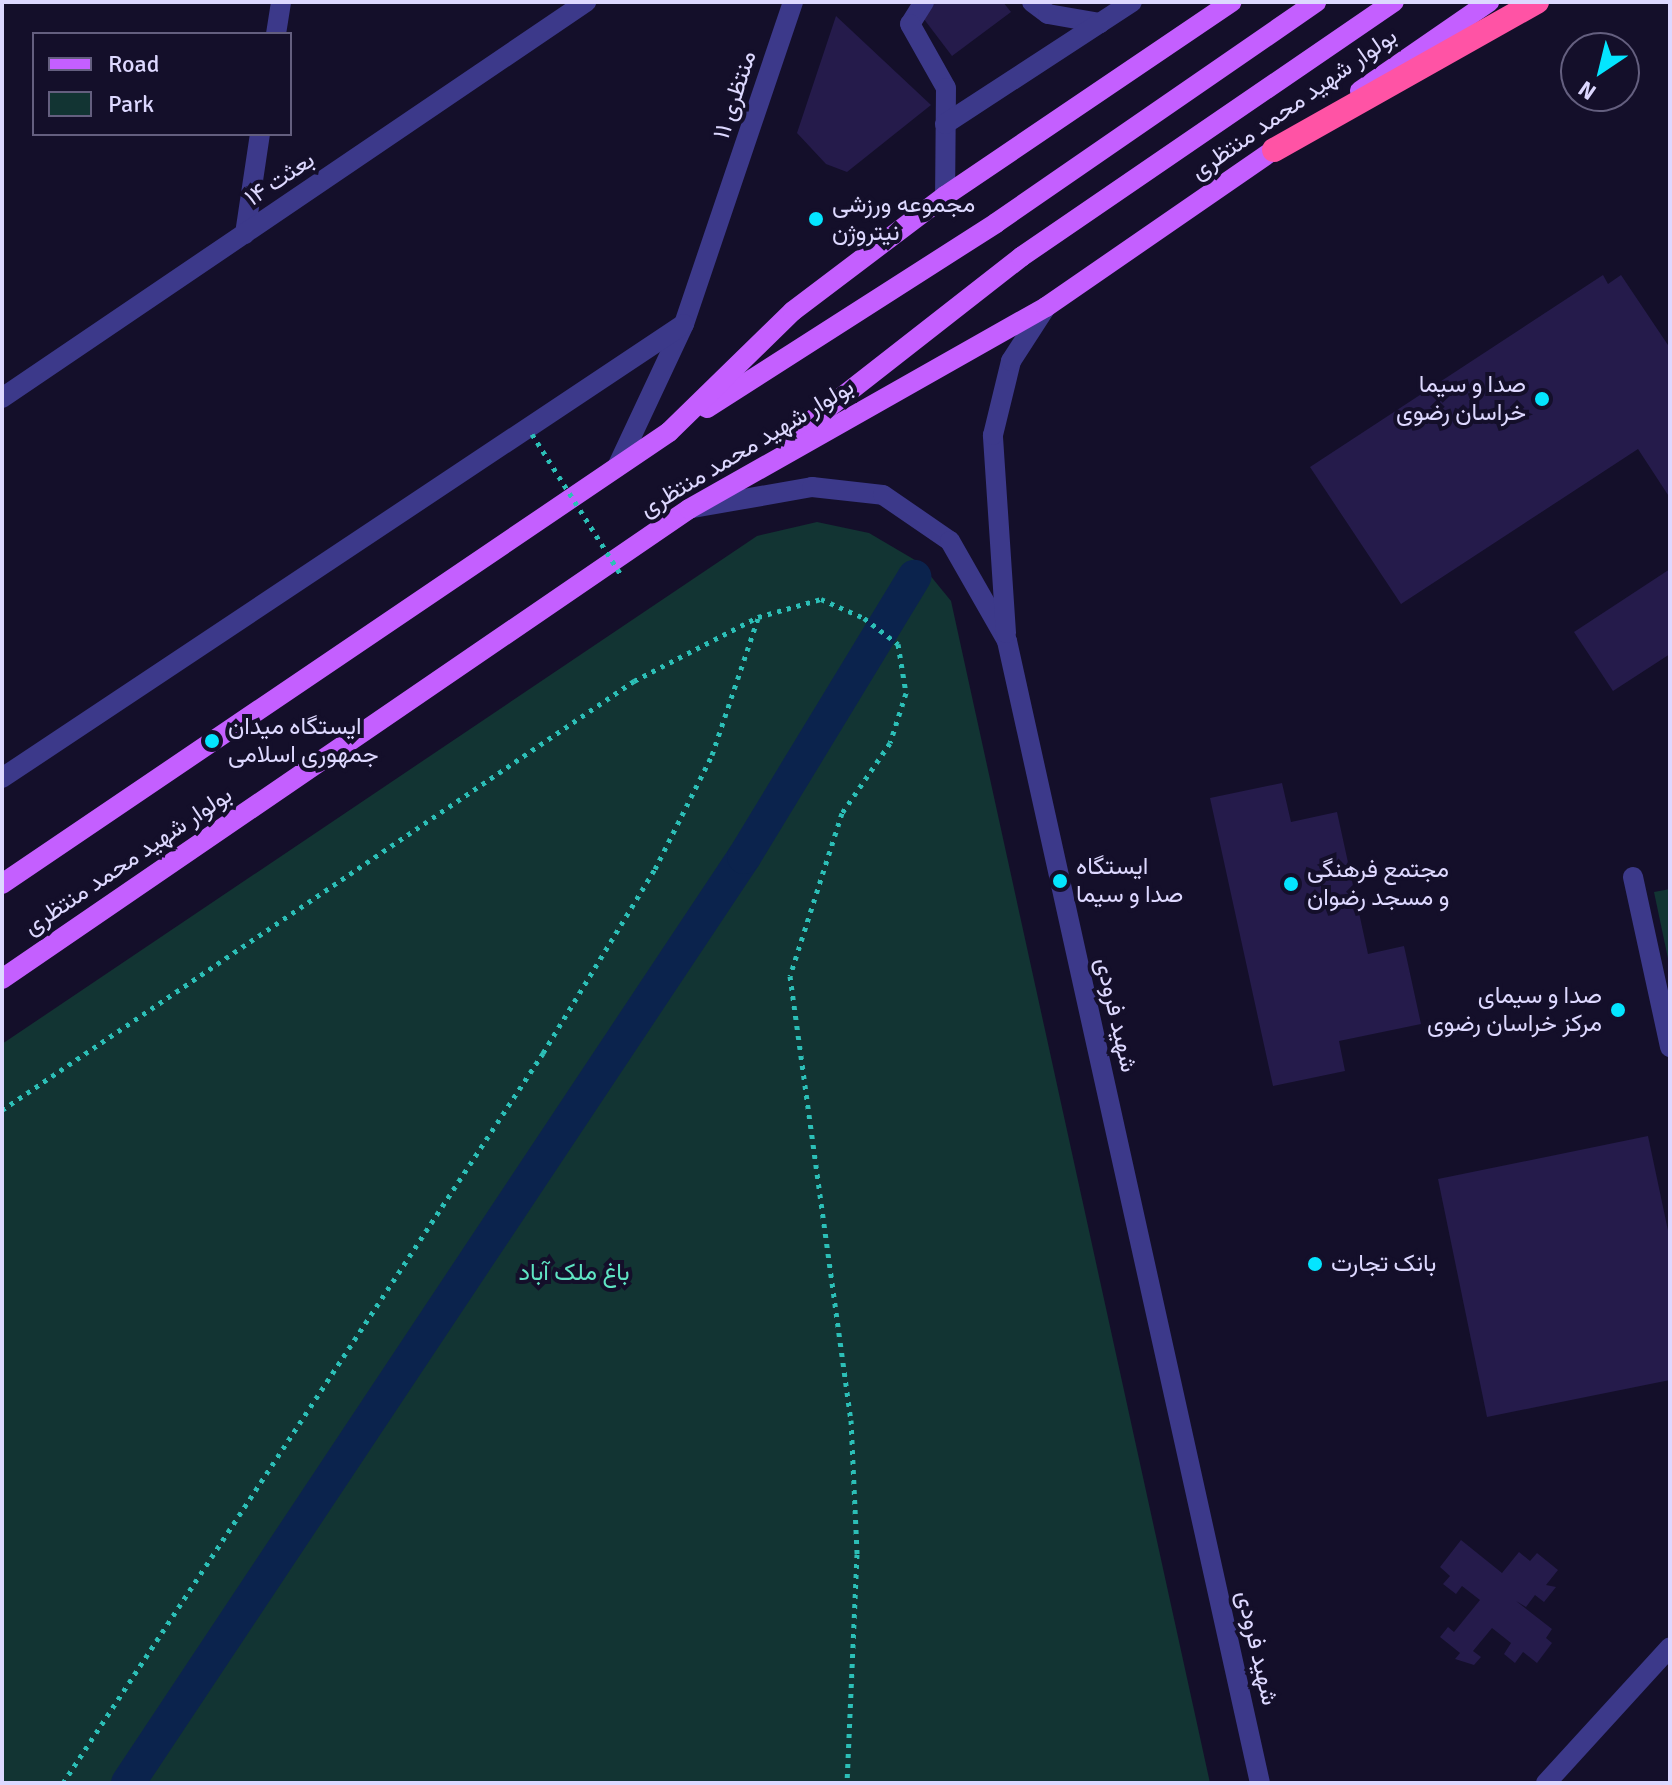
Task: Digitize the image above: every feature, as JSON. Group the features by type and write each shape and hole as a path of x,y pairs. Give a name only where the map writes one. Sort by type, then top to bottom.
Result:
{"highway":[{"path":"1274,150 1537,2"}],"main road":[{"name":"بولوار شهید محمد منتظری","path":"2,884 669,432 793,311 945,196 1231,2"},
{"path":"669,432 996,223 1316,2"},
{"path":"742,475 1021,257 1394,2"},
{"name":"بولوار شهید محمد منتظری","path":"2,979 689,509 742,475 1046,307 1489,2"}],"street":[{"path":"276,32 281,2"},
{"name":"بعثت ۱۴","path":"2,398 586,2"},
{"name":"منتظری ۱۱","path":"617,467 684,324 793,2"},
{"path":"924,2 910,24 946,88 945,196"},
{"path":"1032,2 1048,14 1100,23"},
{"path":"945,124 1132,2"},
{"path":"245,234 260,136"},
{"path":"1007,641 993,435 1011,361 1046,307"},
{"path":"2,778 684,324"},
{"name":"شهید فرودی","path":"689,509 812,487 883,495 950,541 1007,641 1260,1783"},
{"path":"1633,877 1670,1047"},
{"path":"1546,1783 1670,1647"}],"path":[{"path":"532,434 621,575"},
{"path":"2,1110 634,681 758,617 821,599 864,618 898,644 906,693 890,743 842,813 790,976 851,1420 857,1554 847,1783"},
{"path":"63,1783 543,1053 655,869 712,755 758,617"}],"green space":[{"name":"باغ ملک آباد","path":"817,522 869,533 920,563 951,601 1210,1783 2,1783 2,1044 757,536"},
{"path":"1670,889 1670,968 1654,892"}],"building":[{"path":"911,2 1003,2 1011,12 952,56"},
{"path":"836,16 931,105 847,172 826,164 797,133"},
{"name":"صدا و سیما خراسان رضوی","path":"1603,275 1608,284 1621,275 1670,348 1670,498 1638,449 1401,604 1310,467"},
{"path":"1670,569 1670,654 1613,691 1574,632"},
{"name":"مجتمع فرهنگی و مسجد رضوان","path":"1282,783 1291,822 1337,812 1368,954 1404,946 1421,1024 1339,1041 1345,1071 1273,1086 1210,798"},
{"path":"1648,1136 1670,1240 1670,1380 1487,1417 1438,1179"},
{"path":"1461,1540 1502,1573 1519,1552 1530,1561 1537,1553 1558,1570 1546,1585 1556,1587 1544,1602 1535,1595 1526,1607 1516,1601 1552,1629 1546,1638 1552,1643 1537,1663 1523,1652 1515,1663 1504,1654 1511,1643 1492,1628 1473,1651 1481,1657 1474,1665 1455,1659 1460,1653 1440,1637 1448,1627 1454,1632 1480,1600 1462,1586 1456,1594 1443,1584 1450,1576 1440,1567"}],"waterway":[{"path":"128,1783 744,857 914,577"}],"place":[{"name":"مجموعه ورزشی نیتروژن","path":"816,219"},
{"name":"صدا و سیما خراسان رضوی","path":"1542,399"},
{"name":"ایستگاه میدان جمهوری اسلامی","path":"212,741"},
{"name":"ایستگاه صدا و سیما","path":"1060,881"},
{"name":"مجتمع فرهنگی و مسجد رضوان","path":"1291,884"},
{"name":"صدا و سیمای مرکز خراسان رضوی","path":"1618,1010"},
{"name":"بانک تجارت","path":"1315,1264"}]}
